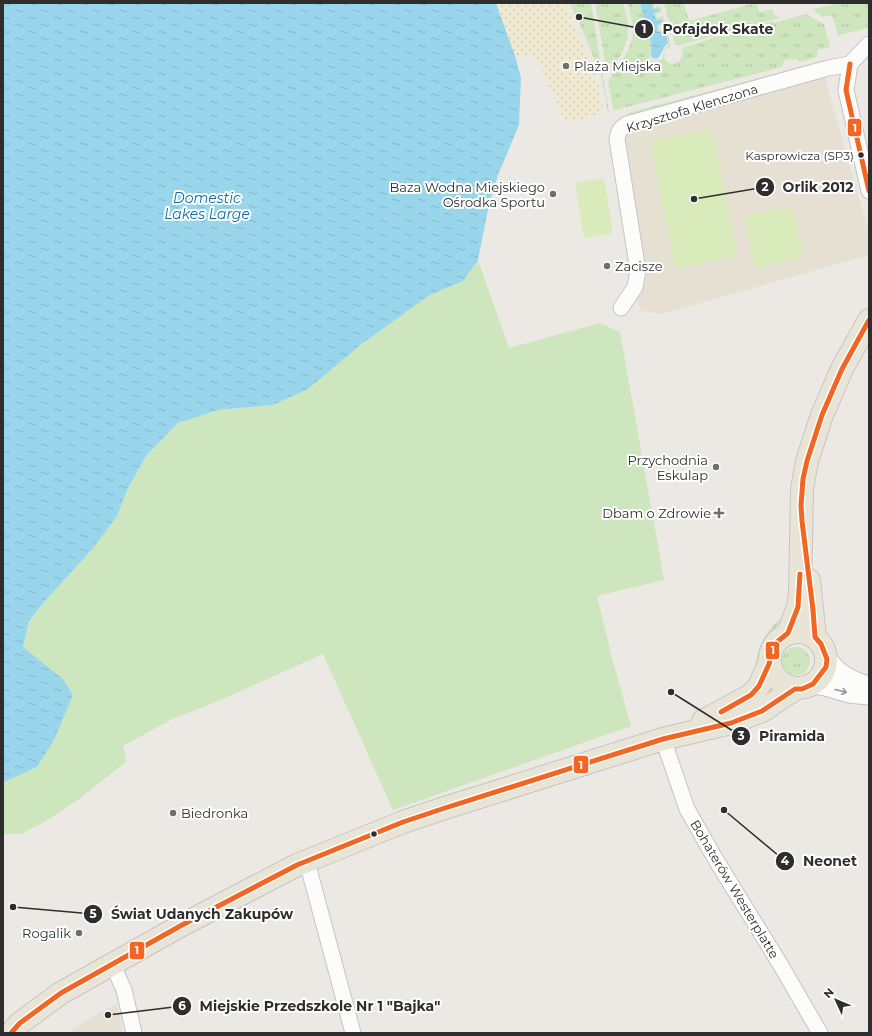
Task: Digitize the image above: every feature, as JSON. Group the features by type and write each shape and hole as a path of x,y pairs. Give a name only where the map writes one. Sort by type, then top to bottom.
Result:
{"main road":[{"path":"788,633 798,607 800,594 802,489 807,461 814,435 842,369 869,320"},
{"path":"802,521 816,637"},
{"path":"11,1033 20,1023 46,1003 112,963 285,870 417,818 491,793 663,739 730,723 762,711 820,676 826,667 826,659 821,644 816,637 808,633 788,633 782,636 770,656 769,664 759,686 751,695 717,714 663,739"},
{"path":"769,664 772,673 786,686 804,686"}],"street":[{"path":"869,44 850,64 846,90 869,191"},
{"name":"Krzysztofa Klenczona","path":"621,308 635,287 638,271 617,139 618,131 627,124 828,68 850,64"},
{"path":"826,659 834,668 855,682 869,686"},
{"path":"804,686 825,686 849,693 869,695"},
{"name":"Bohaterów Westerplatte","path":"663,739 687,809 820,1033"},
{"path":"304,862 310,873 353,1033"},
{"path":"112,963 124,990 134,1033"}],"shaded area":[{"path":"824,75 869,233 869,255 662,314 641,311 636,296 647,276 623,132"},
{"path":"117,1003 123,1033 70,1033 75,1027"}],"green space":[{"path":"570,3 590,3 591,5 609,112 601,75 578,20 581,18 579,14 575,15"},
{"path":"595,3 623,3 628,22 627,38 622,53 612,64 605,62"},
{"path":"628,3 640,3 652,47 649,60 656,62 663,58 664,51 669,43 665,32 659,31 657,25 663,21 656,20 654,13 659,9 653,9 651,3 654,3 654,8 660,6 662,12 656,14 657,18 663,16 665,24 659,26 660,30 666,28 671,46 665,50 664,56 669,63 673,64 680,60 682,48 708,39 773,21 774,23 805,14 824,24 830,47 818,50 817,57 800,62 797,59 785,60 782,67 615,110 613,109 608,81 624,57 632,38 633,28"},
{"path":"664,3 684,3 689,21 755,3 757,3 759,12 772,9 774,15 780,18 680,45 675,44"},
{"path":"840,3 869,3 869,27 838,36 832,15 823,17 814,11 814,9"},
{"path":"812,64 813,66 623,119 628,113"},
{"path":"712,129 737,256 675,268 650,141"},
{"path":"604,178 613,233 584,238 575,183"},
{"path":"790,206 804,257 755,268 744,217"},
{"path":"478,260 509,348 600,323 620,332 664,580 597,596 613,662 631,726 393,810 323,654 216,702 172,719 123,746 126,762 79,799 46,821 21,834 3,834 3,782 23,647 29,621 117,516 128,488 146,456 178,423 218,410 273,405 308,389 386,325 428,296 463,281"},
{"path":"788,613 784,624 774,631 766,643 761,654 761,663 754,673 760,646 773,625"},
{"path":"796,647 802,648 806,651 809,655 809,667 806,671 802,674 796,675 790,674 786,671 783,667 782,661 783,655 786,651 790,648"}],"sand":[{"name":"Plaża Miejska","path":"496,3 565,3 597,77 603,113 566,123 535,55 516,59"}],"water":[{"name":"Domestic Lakes Large","path":"3,3 496,3 516,59 521,78 519,125 498,175 489,205 478,260 463,281 428,296 363,343 308,389 273,405 218,410 178,423 146,456 128,488 117,516 94,547 44,602 29,621 23,647 63,679 73,695 54,740 37,767 4,782"},
{"path":"640,3 651,3 653,9 660,10 654,13 656,20 662,20 663,22 657,25 658,31 665,32 668,43 664,47 660,56 656,59 651,57 652,47"}],"transit line":[{"name":"1","path":"850,64 846,90 869,191"},
{"name":"1","path":"11,1033 20,1023 61,993 182,925 297,865 403,822 445,808 663,739 731,723 762,711 795,689 802,689 813,684 826,667 827,659 821,644 815,637 802,521 801,505 803,479 807,461 822,415 842,369 869,320"},
{"name":"1","path":"721,712 751,695 759,686 769,664 773,649 777,642 788,633 798,607 800,574"}],"place":[{"name":"Pofajdok Skate","path":"579,17"},
{"name":"Plaża Miejska","path":"566,66"},
{"name":"Kasprowicza (SP3)","path":"861,155"},
{"name":"Baza Wodna Miejskiego Ośrodka Sportu","path":"553,194"},
{"name":"Orlik 2012","path":"694,199"},
{"name":"Zacisze","path":"607,266"},
{"name":"Przychodnia Eskulap","path":"716,467"},
{"name":"Dbam o Zdrowie","path":"719,513"},
{"name":"Piramida","path":"671,692"},
{"name":"Neonet","path":"724,810"},
{"name":"Biedronka","path":"173,813"},
{"name":"Świat Udanych Zakupów","path":"13,907"},
{"name":"Rogalik","path":"79,933"},
{"name":"Miejskie Przedszkole Nr 1 \"Bajka\"","path":"108,1015"}]}
